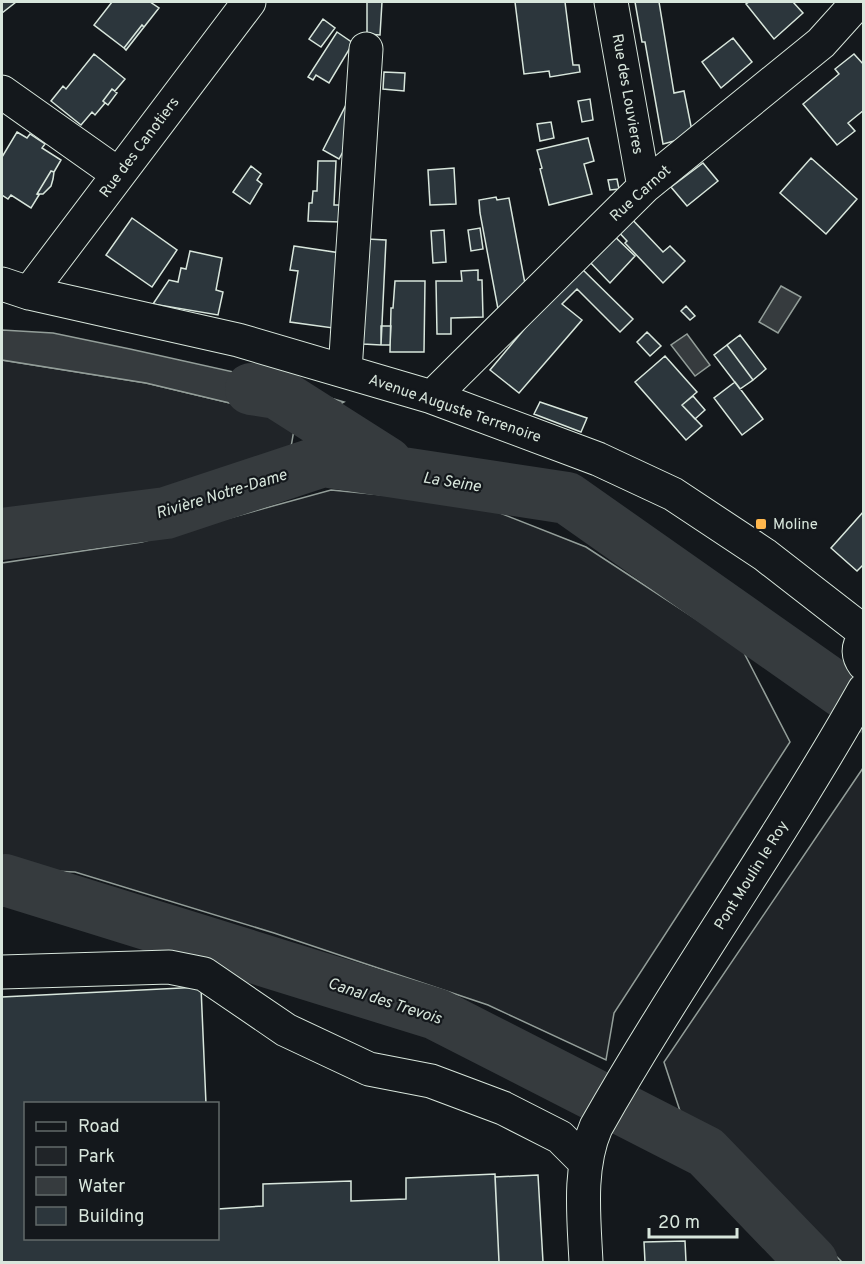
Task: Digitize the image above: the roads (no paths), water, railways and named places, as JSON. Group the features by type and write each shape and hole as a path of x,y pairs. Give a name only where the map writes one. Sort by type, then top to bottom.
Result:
{"street":[{"name":"Rue des Canotiers","path":"15,289 118,174 249,2"},
{"name":"Rue des Louvieres","path":"611,2 644,187"},
{"name":"Rue Carnot","path":"432,397 644,187 821,43 858,2"},
{"path":"345,371 366,49"},
{"path":"2,92 118,174"},
{"name":"Avenue Auguste Terrenoire","path":"15,289 238,340 345,371 432,397 598,459 673,494 765,555 864,632"},
{"path":"863,683 859,649 864,639"},
{"name":"Pont Moulin le Roy","path":"586,1263 584,1212 586,1163 596,1127 635,1058 823,761 863,683"},
{"path":"2,972 169,967 204,974 286,1030 369,1070 431,1081 503,1108 560,1137 586,1163"}],"water":[{"path":"781,286 801,297 778,333 759,322"},
{"path":"2,330 53,333 130,349 270,380 344,402 294,430 284,416 146,383 2,360"},
{"path":"687,334 710,365 695,376 671,345"}],"waterway":[{"name":"La Seine","path":"251,389 277,393 387,463"},
{"name":"La Seine","path":"2,534 166,513 323,461 567,498 864,707"},
{"name":"Canal des Trevois","path":"2,881 5,880 436,1014 706,1152 812,1262"}],"place":[{"name":"Moline","path":"761,524"}],"water label":[{"name":"Rivière Notre-Dame","path":"221,493"}]}
